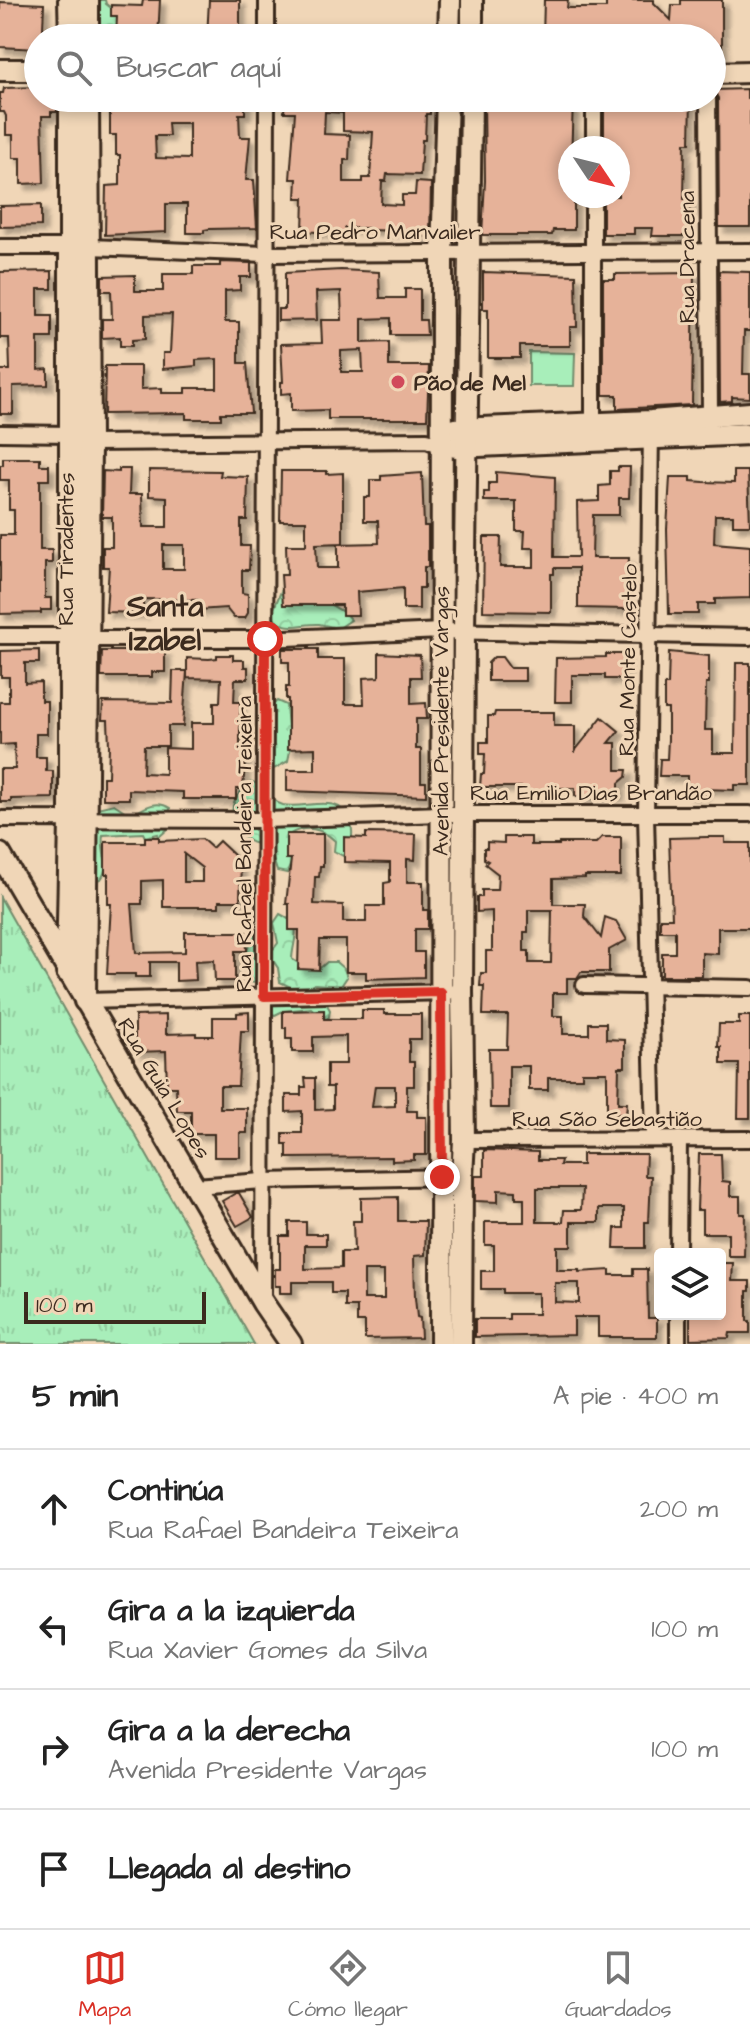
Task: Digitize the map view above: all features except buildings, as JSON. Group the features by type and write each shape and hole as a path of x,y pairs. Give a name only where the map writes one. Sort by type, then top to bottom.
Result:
{"main road":[{"path":"69,0 70,24"},
{"path":"88,0 88,24"},
{"path":"449,24 450,0"},
{"path":"472,0 472,24"},
{"path":"0,70 24,70"},
{"path":"726,73 750,72"},
{"name":"Rua Tiradentes","path":"71,112 90,443 79,638"},
{"name":"Rua Tiradentes","path":"85,1001 79,821 79,638 70,434 87,112"},
{"name":"Avenida Presidente Vargas","path":"441,1344 452,1177 464,1140 451,992 442,814 438,439 447,112"},
{"name":"Avenida Presidente Vargas","path":"461,1344 452,1177 451,992 463,814 471,112"},
{"path":"438,439 651,429 710,416 750,413"},
{"path":"468,438 593,423 750,434"},
{"name":"Rua Tiradentes","path":"67,972 79,821"},
{"name":"Rua Guia Lopes","path":"0,854 263,1303 291,1344"}],"street":[{"path":"267,0 267,24"},
{"name":"Rua Rafael Bandeira Teixeira","path":"263,1303 267,112"},
{"path":"594,112 594,136"},
{"name":"Rua Dracena","path":"708,112 710,416"},
{"path":"593,208 593,423"},
{"name":"Rua Pedro Manvailer","path":"0,247 266,254 750,251"},
{"name":"Rua Monte Castelo","path":"651,429 646,815 654,1139"},
{"path":"0,433 70,434 90,443 438,439"},
{"path":"0,636 265,639 464,631 750,637"},
{"name":"Rua Emilio Dias Brandão","path":"0,819 265,820 442,814 750,814"},
{"path":"584,985 750,988"},
{"path":"85,1001 451,992"},
{"path":"678,1248 679,1139"},
{"name":"Rua São Sebastião","path":"464,1140 750,1139"},
{"path":"195,1186 263,1181 452,1177"},
{"path":"678,1320 678,1344"}],"green space":[{"path":"68,0 105,0 115,11 120,24 72,24"},
{"path":"529,352 575,353 574,386 529,386"},
{"path":"282,589 329,604 351,620 339,628 281,623 272,613"},
{"path":"277,701 286,705 290,751 288,761 274,769 271,765 270,708"},
{"path":"251,782 261,784 279,804 330,804 345,812 352,835 343,856 334,851 335,841 325,833 302,829 290,834 291,863 287,873 277,871 272,855 262,845 245,838 232,813 234,802"},
{"path":"114,804 131,815 150,806 165,805 170,808 169,828 159,837 158,834 145,837 143,833 103,835 105,869 101,879 95,880 93,809"},
{"path":"0,897 254,1344 0,1344"},
{"path":"280,914 295,928 292,959 319,969 327,962 336,962 347,977 341,986 315,984 299,991 280,982 278,968 269,955 278,943 274,923"},
{"path":"253,931 258,932 259,980 255,983 250,982 246,963"},
{"path":"325,1001 330,1010 325,1020 311,1008 275,1015 270,1012 269,1002"}],"place":[{"name":"Pão de Mel","path":"398,382"}],"district":[{"name":"Santa Izabel","path":"165,623"}],"route":[{"path":"265,639 264,996 441,992 442,1177"}]}
